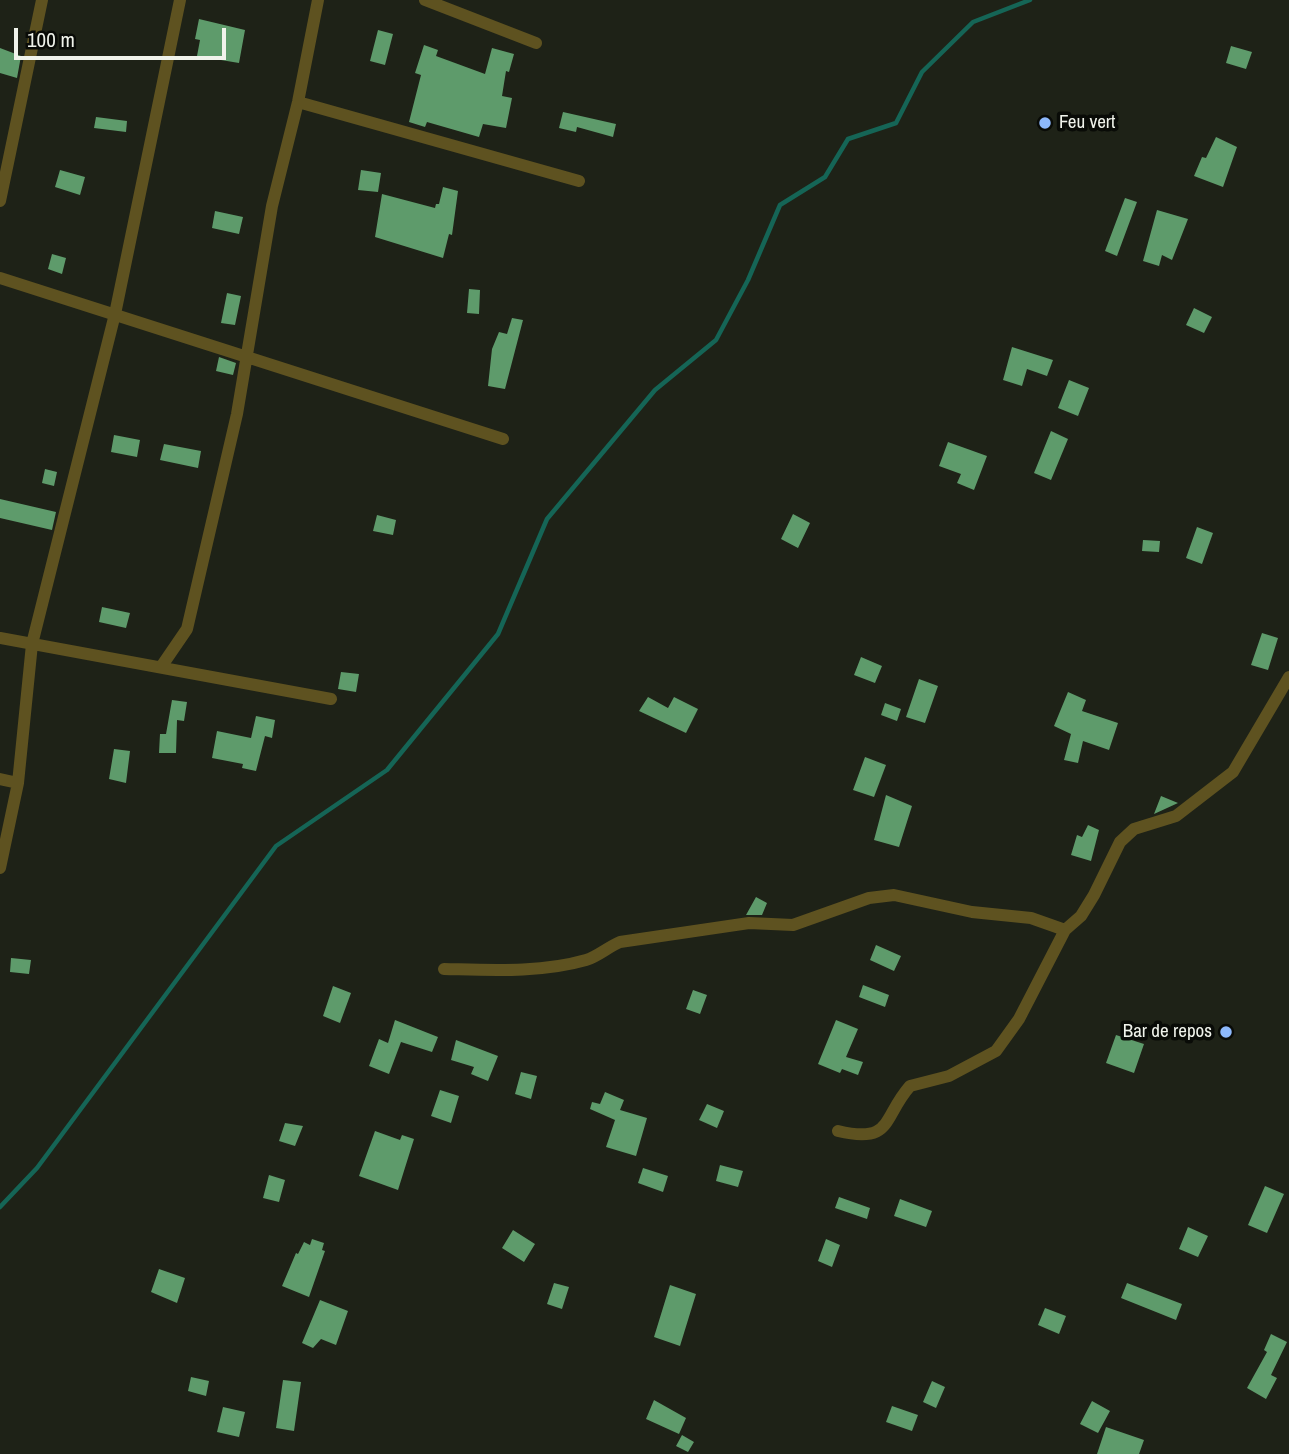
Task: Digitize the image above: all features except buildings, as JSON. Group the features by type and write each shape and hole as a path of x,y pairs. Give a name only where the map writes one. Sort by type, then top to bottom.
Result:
{"street":[{"path":"0,201 42,0"},
{"path":"0,868 18,783 32,644 115,314 180,0"},
{"path":"161,667 187,629 237,414 272,206 299,102 318,0"},
{"path":"425,0 536,43"},
{"path":"299,102 579,181"},
{"path":"0,278 503,439"},
{"path":"0,638 331,699"},
{"path":"838,1131 858,1136 875,1135 885,1128 910,1086 949,1076 996,1051 1019,1019 1065,930 1081,916 1119,842 1134,829 1176,816 1233,772 1289,677"},
{"path":"0,779 18,783"},
{"path":"444,969 499,970 562,965 590,959 602,949 620,942 749,923 793,925 869,898 894,895 972,912 1031,918 1065,930"}],"waterway":[{"path":"0,1207 37,1168 276,846 387,770 498,634 547,519 655,390 716,340 748,280 780,205 825,177 848,139 896,123 922,72 973,22 1030,0"}],"place":[{"name":"Feu vert","path":"1045,123"},
{"name":"Bar de repos","path":"1226,1032"}]}
